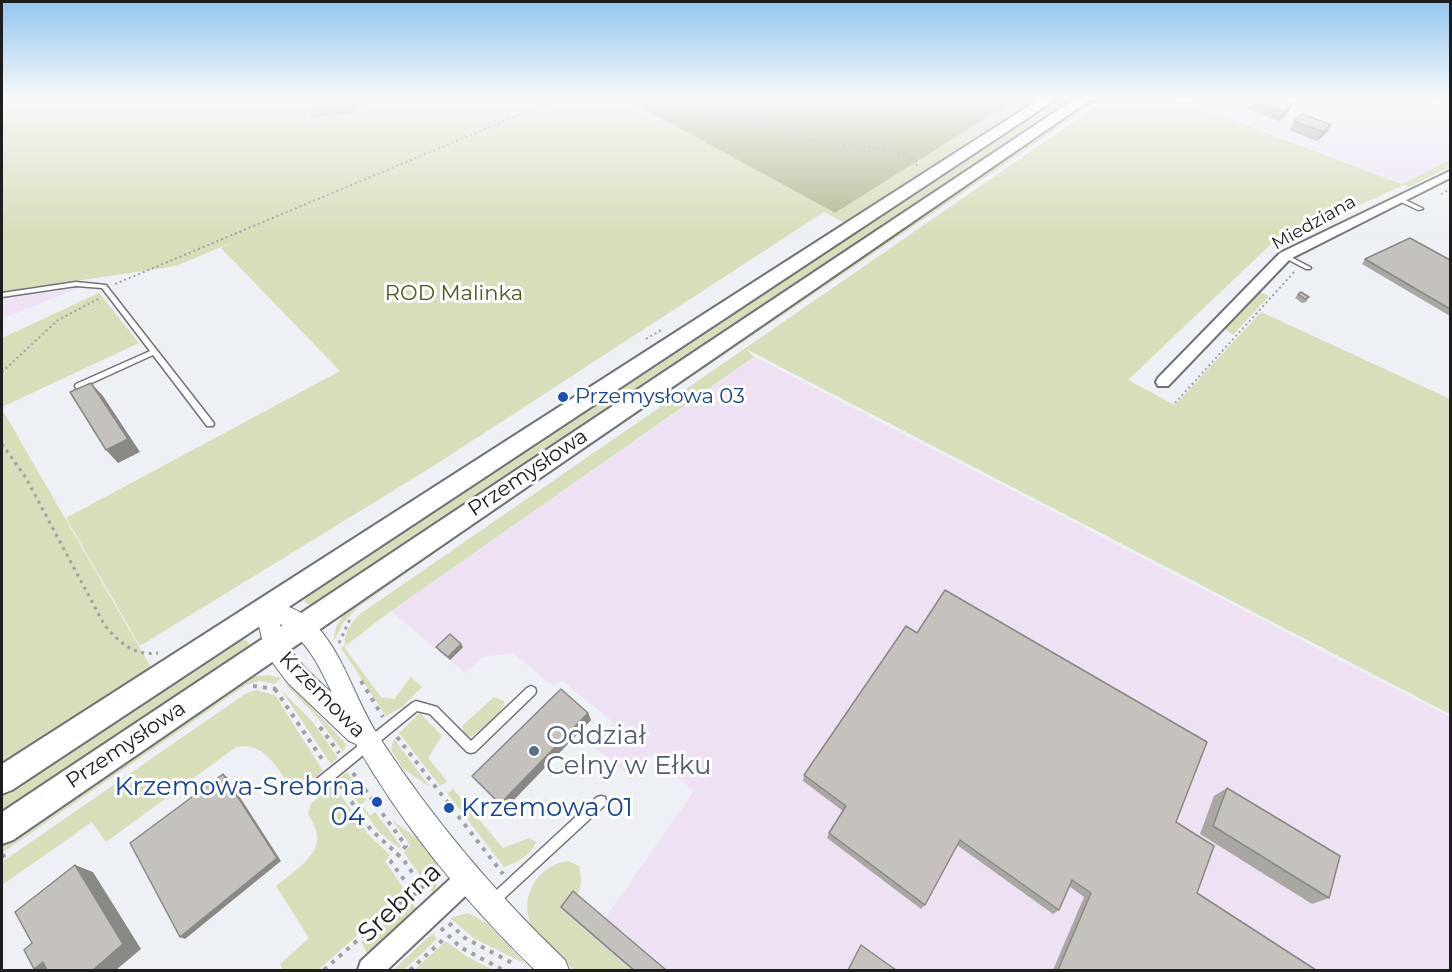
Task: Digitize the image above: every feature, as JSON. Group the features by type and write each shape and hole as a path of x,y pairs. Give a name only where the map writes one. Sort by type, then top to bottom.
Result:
{"main road":[{"name":"Przemysłowa","path":"2,780 981,143"},
{"name":"Przemysłowa","path":"2,829 1019,143"}],"street":[{"name":"Miedziana","path":"1163,382 1285,256 1321,236 1450,174"},
{"name":"Krzemowa","path":"266,608 302,626 379,735 415,809 469,878 526,943 555,970"},
{"name":"Krzemowa","path":"266,608 273,645 295,674 379,735"},
{"name":"Srebrna","path":"370,970 469,878"}],"lane":[{"path":"1398,199 1417,208"},
{"path":"1285,256 1305,266"},
{"path":"2,295 76,284 108,290 210,424"},
{"path":"88,403 79,386 153,352"},
{"path":"313,789 416,706 433,710 471,748 531,691"},
{"path":"491,903 601,801"}],"path":[{"path":"2,372 58,320 108,290 452,143"},
{"path":"836,143 891,149 918,162 913,170"},
{"path":"1417,208 1450,189"},
{"path":"1175,403 1305,266"},
{"path":"643,342 670,326"},
{"path":"2,444 26,478 105,626 122,645 136,653 155,654 165,650"},
{"path":"355,672 379,735 511,884"},
{"path":"280,685 287,692"},
{"path":"275,689 375,834 398,854 454,929 465,938 524,970"},
{"path":"315,719 406,846 391,862 413,891 324,970"},
{"path":"410,970 447,936 460,947 503,970"}],"shaded area":[{"path":"1298,143 1450,143 1450,160 1403,183"},
{"path":"79,288 2,319 2,299"},
{"path":"755,357 1450,717 1450,970 612,970 585,947 694,791 652,755 631,777 593,746 614,723 562,681 553,686 513,653 482,657 465,673 391,611"}],"green space":[{"name":"ROD Malinka","path":"2,143 707,143 835,213 946,143 966,143 845,223 824,212 435,465 140,646 66,518 340,371 221,248 233,242 176,266 2,292"},
{"path":"707,143 946,143 835,213"},
{"path":"992,143 1008,143 318,604 309,605 304,601 310,591"},
{"path":"1029,143 1035,143 543,478 559,463"},
{"path":"1042,143 1295,143 1402,184 1450,160 1450,167 1409,187 1404,185 1270,245 1128,380 1175,405 1261,312 1450,399 1450,714 746,349 754,357 391,611 344,647 381,697 394,699 411,677 422,687 402,707 386,716 341,648 345,645 345,636 349,628 360,614"},
{"path":"1259,292 1269,296 1233,335 1225,329"},
{"path":"99,293 139,343 2,407 2,338"},
{"path":"2,409 152,669 2,766"},
{"path":"463,533 357,608 343,623 333,643 336,627 347,609 431,551"},
{"path":"245,639 250,644 243,653 2,815 2,794 235,640"},
{"path":"269,675 281,678 274,684 260,681 246,685 2,853 2,844 236,684 254,676"},
{"path":"290,684 346,744 343,752 317,717 287,686"},
{"path":"256,690 275,695 323,771 306,784 290,786 262,752 246,746 236,747 106,842 92,822 2,885 2,862 245,694"},
{"path":"281,690 312,721 338,758 331,764"},
{"path":"494,697 504,701 501,710 480,730 470,737 465,736 462,726"},
{"path":"420,713 442,736 428,758 447,781 440,786 399,733"},
{"path":"394,739 430,787 402,768 391,749"},
{"path":"347,772 366,800 362,804 370,816 375,812 401,846 399,848 380,833 340,778"},
{"path":"333,784 368,834 390,855 385,861 406,892 318,970 283,970 280,964 309,938 276,886 298,869 316,847 316,830 308,813 311,804"},
{"path":"453,789 503,848 529,838 536,842 531,851 518,861 504,867 447,793"},
{"path":"392,820 421,842 436,860 439,870 438,881 433,893 404,853 410,845"},
{"path":"568,861 579,866 581,880 576,897 565,913 631,970 574,970 547,947 534,931 527,908 532,887 546,870"},
{"path":"409,899 417,910 368,955 361,942"},
{"path":"468,913 488,924 526,964 475,939 450,918"},
{"path":"433,933 437,939 404,970 393,970"},
{"path":"446,941 466,956 493,970 414,970"}],"building":[{"path":"1410,238 1450,260 1450,309 1365,259"},
{"path":"1301,292 1309,297 1305,299 1298,294"},
{"path":"91,383 128,439 106,450 70,392"},
{"path":"945,590 1207,742 1176,822 1214,846 1197,893 1316,970 1058,970 1091,893 1072,880 1059,910 960,840 925,905 829,833 846,806 804,775 906,626 917,633"},
{"path":"450,634 461,644 448,657 436,647"},
{"name":"Oddział Celny w Ełku","path":"561,689 588,713 500,804 472,776"},
{"path":"223,774 277,858 180,937 130,843"},
{"path":"1227,788 1340,856 1329,898 1213,826"},
{"path":"75,865 123,944 93,970 47,970 43,962 34,969 24,950 32,943 15,912"},
{"path":"573,891 666,970 634,970 561,907"},
{"path":"861,945 896,970 848,970"}],"place":[{"name":"Przemysłowa 03","path":"563,397"},
{"name":"Oddział Celny w Ełku","path":"534,751"},
{"name":"Krzemowa-Srebrna 04","path":"377,802"},
{"name":"Krzemowa 01","path":"449,808"}]}
